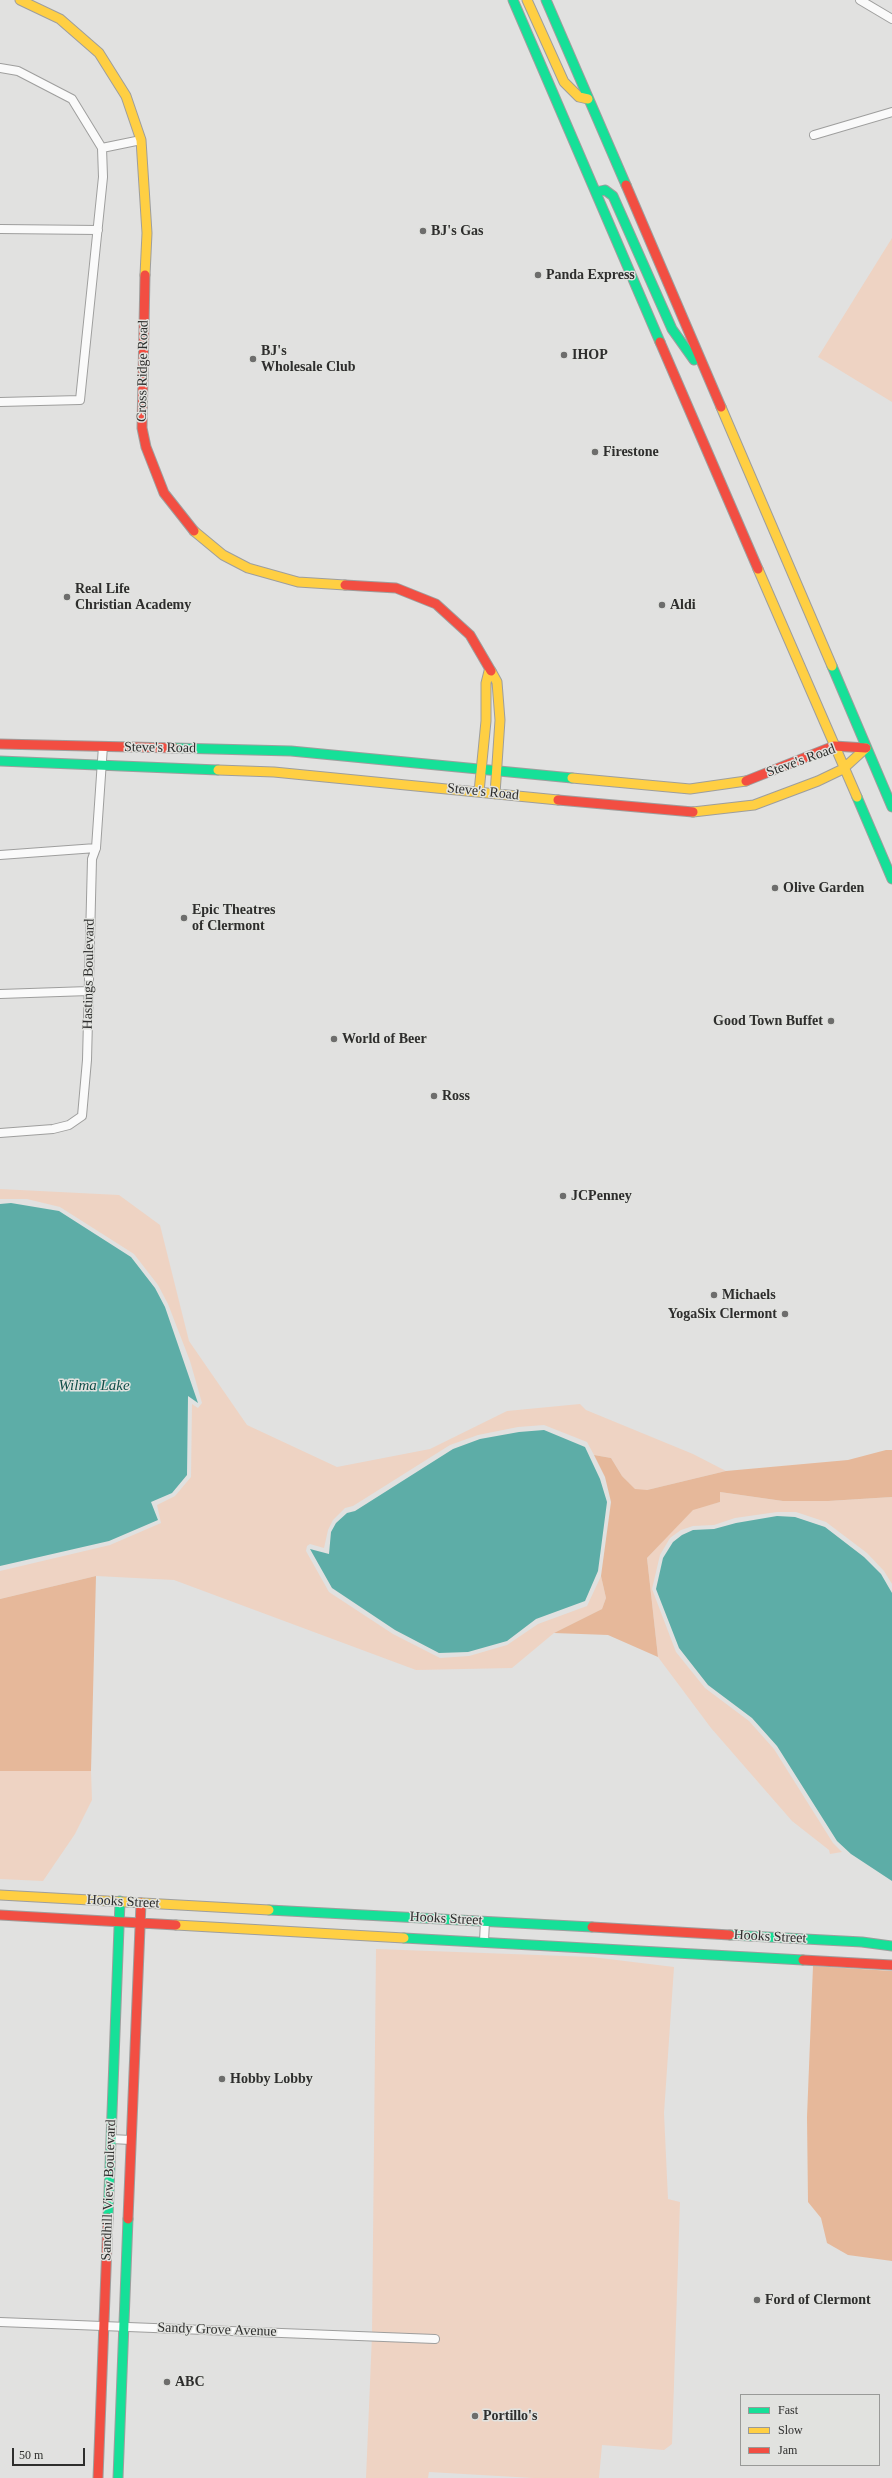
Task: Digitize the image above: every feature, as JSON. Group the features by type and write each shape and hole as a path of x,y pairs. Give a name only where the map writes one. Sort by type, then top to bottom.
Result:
{"main road":[{"name":"Cross Ridge Road","path":"20,0 60,20 99,53 126,96 141,140 147,233 141,399 142,428 146,446 164,493 179,515 207,542 223,555 253,570 298,582 396,588 413,593 436,604 457,621 470,635 484,656 489,671 497,682 500,702 495,794"},
{"path":"513,0 892,879"},
{"path":"528,0 564,82 570,90 579,97 588,99"},
{"path":"546,0 712,384 892,807"},
{"path":"596,192 605,190 613,196 672,329 712,384"},
{"path":"479,792 486,721 486,683 489,671"},
{"name":"Steve's Road","path":"0,744 290,751 701,789 754,779 834,746 866,748"},
{"name":"Steve's Road","path":"0,761 274,772 676,812 704,812 754,806 844,769 866,748"},
{"name":"Hooks Street","path":"0,1895 862,1942 892,1946"},
{"name":"Sandhill View Boulevard","path":"98,2478 120,1901"},
{"name":"Sandhill View Boulevard","path":"118,2478 141,1903"},
{"name":"Hooks Street","path":"0,1915 892,1965"}],"street":[{"path":"860,0 892,19"},
{"path":"0,68 18,71 72,99 102,148 103,176 80,400 0,402"},
{"path":"814,135 892,112"},
{"path":"102,148 141,140"},
{"path":"0,229 98,230"},
{"name":"Hastings Boulevard","path":"0,1133 53,1129 69,1125 82,1116 89,990 92,858 96,848 103,746"},
{"path":"0,855 96,848"},
{"path":"0,994 89,990"},
{"path":"484,1942 485,1921"},
{"path":"111,2139 131,2140"},
{"name":"Sandy Grove Avenue","path":"0,2322 435,2339"}],"shaded area":[{"path":"892,238 892,402 818,357"},
{"path":"0,1189 119,1195 160,1225 189,1341 247,1425 337,1467 430,1449 507,1411 580,1404 586,1410 693,1454 726,1471 647,1490 635,1490 622,1476 611,1458 594,1455 587,1442 544,1425 518,1427 478,1435 450,1445 353,1506 345,1508 333,1520 328,1530 324,1548 310,1544 307,1546 306,1551 329,1592 393,1634 440,1658 469,1656 507,1645 538,1624 587,1606 601,1576 606,1598 602,1609 554,1633 512,1668 416,1670 174,1580 96,1576 0,1599 0,1571 110,1545 161,1523 157,1505 175,1496 191,1477 192,1404 198,1408 202,1403 190,1361 168,1304 158,1285 134,1254 60,1207 27,1199 0,1199"},
{"path":"886,1450 892,1450 892,1497 828,1501 783,1501 720,1492 720,1502 693,1510 647,1558 658,1657 608,1635 554,1633 602,1609 606,1598 601,1576 611,1502 605,1477 594,1455 611,1458 622,1476 635,1489 647,1490 726,1471 848,1460"},
{"path":"720,1492 783,1501 829,1501 892,1497 892,1584 884,1571 867,1553 826,1522 796,1512 777,1512 735,1518 714,1525 693,1526 681,1530 670,1538 660,1555 652,1589 676,1652 705,1688 749,1721 774,1749 833,1843 842,1852 830,1854 829,1850 792,1821 711,1728 658,1657 647,1558 693,1509 720,1502"},
{"path":"96,1576 91,1771 0,1771 0,1599"},
{"path":"0,1771 91,1771 92,1800 75,1834 43,1881 0,1879"},
{"path":"376,1949 592,1957 674,1967 664,2113 668,2199 680,2202 672,2444 664,2450 602,2445 599,2478 533,2478 429,2472 428,2478 366,2478 372,2335"},
{"path":"813,1966 892,1971 892,2261 848,2255 827,2243 821,2218 808,2202 807,2117"}],"water":[{"name":"Wilma Lake","path":"11,1203 59,1211 131,1257 155,1288 165,1307 198,1403 188,1396 187,1475 172,1493 151,1502 158,1520 109,1541 0,1566 0,1204"},
{"path":"544,1430 585,1447 600,1479 607,1502 598,1571 585,1601 536,1619 507,1641 468,1652 439,1653 395,1630 332,1588 310,1549 329,1554 331,1532 336,1523 347,1513 355,1511 453,1449 480,1439 519,1432"},
{"path":"777,1516 795,1517 825,1527 864,1557 881,1574 892,1593 892,1881 851,1854 837,1841 777,1746 752,1718 708,1685 679,1648 656,1589 663,1558 673,1542 682,1535 693,1530 714,1529 736,1523"}],"traffic: fast":[{"path":"513,0 660,342"},
{"path":"546,0 626,185"},
{"path":"596,192 605,190 613,196 672,329 694,360"},
{"path":"832,666 892,807"},
{"path":"174,748 291,751 572,778"},
{"path":"0,761 218,770"},
{"path":"857,797 892,879"},
{"path":"108,2218 120,1901"},
{"path":"269,1910 592,1927"},
{"path":"730,1935 862,1942 892,1946"},
{"path":"404,1938 803,1960"},
{"path":"118,2478 128,2219"}],"traffic: slow":[{"path":"20,0 60,19 99,53 126,96 141,140 147,233 145,275"},
{"path":"527,0 564,82 579,97 588,99"},
{"path":"721,407 832,666"},
{"path":"194,531 223,555 248,568 298,582 345,585"},
{"path":"758,569 857,797"},
{"path":"479,792 486,721 486,683 489,671"},
{"path":"491,671 497,682 500,720 495,794"},
{"path":"693,812 754,805 818,781 843,769 866,748"},
{"path":"218,770 274,772 558,800"},
{"path":"572,778 690,789 746,781"},
{"path":"0,1895 269,1910"},
{"path":"176,1925 404,1938"}],"traffic: jam":[{"path":"626,185 721,407"},
{"path":"145,275 142,428 146,447 164,493 194,531"},
{"path":"660,342 758,569"},
{"path":"345,585 396,588 436,604 470,635 491,671"},
{"path":"0,744 174,748"},
{"path":"746,781 834,746 866,748"},
{"path":"558,800 693,812"},
{"path":"128,2219 141,1903"},
{"path":"0,1915 176,1925"},
{"path":"592,1927 730,1935"},
{"path":"803,1960 892,1965"},
{"path":"98,2478 108,2218"}],"place":[{"name":"BJ's Gas","path":"423,231"},
{"name":"Panda Express","path":"538,275"},
{"name":"IHOP","path":"564,355"},
{"name":"BJ's Wholesale Club","path":"253,359"},
{"name":"Firestone","path":"595,452"},
{"name":"Real Life Christian Academy","path":"67,597"},
{"name":"Aldi","path":"662,605"},
{"name":"Olive Garden","path":"775,888"},
{"name":"Epic Theatres of Clermont","path":"184,918"},
{"name":"Good Town Buffet","path":"831,1021"},
{"name":"World of Beer","path":"334,1039"},
{"name":"Ross","path":"434,1096"},
{"name":"JCPenney","path":"563,1196"},
{"name":"Michaels","path":"714,1295"},
{"name":"YogaSix Clermont","path":"785,1314"},
{"name":"Hobby Lobby","path":"222,2079"},
{"name":"Ford of Clermont","path":"757,2300"},
{"name":"ABC","path":"167,2382"},
{"name":"Portillo's","path":"475,2416"}]}
